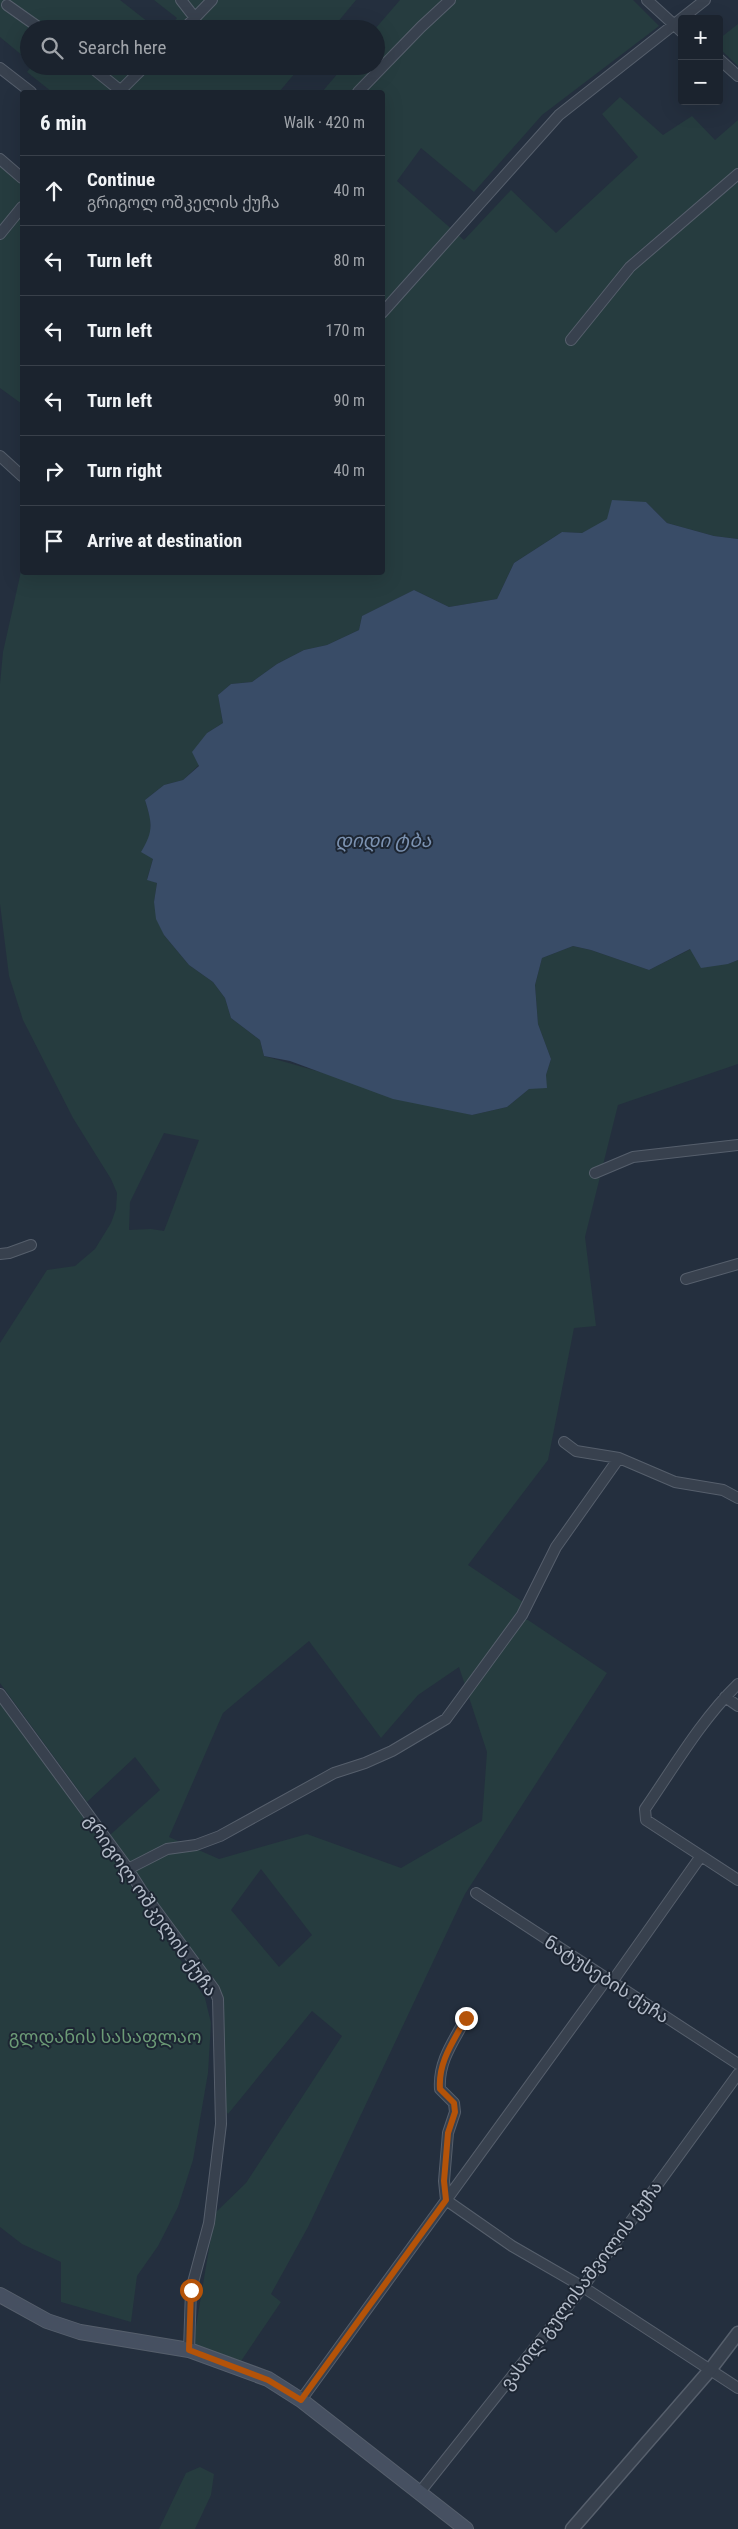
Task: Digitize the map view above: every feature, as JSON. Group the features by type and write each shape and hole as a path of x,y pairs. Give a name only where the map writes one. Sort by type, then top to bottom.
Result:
{"main road":[{"path":"0,2295 48,2321 72,2330 105,2338 189,2350 268,2380 301,2400 466,2529"}],"street":[{"path":"181,0 195,18 212,0"},
{"path":"385,64 450,0"},
{"path":"647,0 678,29"},
{"path":"385,310 559,114 704,0"},
{"path":"6,5 28,20"},
{"path":"720,60 738,76"},
{"path":"0,68 28,90"},
{"path":"100,75 118,90"},
{"path":"122,90 136,75"},
{"path":"360,90 374,75"},
{"path":"0,159 20,176"},
{"path":"571,340 630,266 738,174"},
{"path":"0,234 20,209"},
{"path":"0,456 20,474"},
{"path":"595,1173 633,1157 738,1145"},
{"path":"0,1254 9,1253 31,1245"},
{"path":"686,1279 738,1264"},
{"path":"564,1442 576,1451 619,1458 675,1482 723,1490 738,1498"},
{"path":"128,1869 167,1849 196,1845 220,1836 334,1773 365,1763 392,1751 446,1719 522,1615 556,1547 619,1458"},
{"path":"738,1684 725,1697 645,1809 646,1820 738,1880"},
{"name":"გრიგოლ ოშკელის ქუჩა","path":"0,1694 128,1869 214,1989 218,1998 221,2124 209,2223 191,2290 189,2350"},
{"path":"725,1697 738,1706"},
{"path":"301,2400 446,2200 701,1856"},
{"name":"ნატუსების ქუჩა","path":"476,1893 738,2064"},
{"path":"466,2018 443,2060 439,2076 440,2089 454,2103 455,2112 448,2133 444,2181 446,2200 512,2246 583,2287 738,2388"},
{"name":"ვასილ გულისაშვილის ქუჩა","path":"420,2492 583,2287 738,2074"},
{"path":"572,2529 710,2370 738,2333"}],"green space":[{"path":"0,0 120,0 146,20 20,20 20,54 0,37"},
{"path":"154,0 356,0 339,20 175,20 177,18"},
{"path":"400,0 633,0 659,26 542,115 474,192 421,148 397,181 464,240 511,190 556,233 638,157 602,114 620,97 663,135 692,116 715,140 738,120 738,168 631,258 636,267 738,182 738,539 714,536 667,523 646,502 582,533 562,532 514,563 497,599 449,607 414,590 362,616 359,630 327,645 304,650 277,664 252,682 231,684 218,695 223,723 207,733 199,765 183,780 164,785 145,800 150,817 153,859 147,879 157,883 154,902 164,935 189,965 213,982 225,998 231,1018 260,1040 264,1056 472,1115 507,1107 546,1075 551,1059 538,1024 535,985 542,958 573,946 591,950 649,970 691,949 728,964 738,960 738,1064 618,1105 585,1237 596,1326 574,1328 548,1460 468,1565 523,1602 514,1617 528,1620 607,1673 465,1894 308,2227 271,2294 281,2302 241,2361 193,2344 215,2213 246,2183 342,2036 312,2011 228,2114 224,2108 222,2000 207,1972 110,1835 160,1790 135,1757 87,1802 0,1683 0,1343 47,1270 75,1266 95,1249 111,1223 116,1209 117,1193 111,1179 73,1118 23,1020 9,976 0,904 0,684 3,652 20,575 385,575 385,90 324,90 336,75 385,75 385,20 383,20","holes":["164,1133 199,1140 164,1231 151,1229 129,1230 130,1202","309,1641 381,1738 418,1695 459,1667 487,1752 482,1821 401,1868 307,1834 219,1859 169,1837 223,1713","261,1869 312,1935 279,1967 231,1910"]},
{"path":"738,24 738,66 723,52 723,36"},
{"path":"31,75 293,75 281,90 50,90"},
{"path":"0,155 20,171 20,403 0,388"},
{"name":"გლდანის სასაფლაო","path":"0,1701 104,1846 178,1956 205,1998 211,2023 208,2073 193,2160 178,2207 158,2246 137,2276 131,2322 61,2302 61,2262 22,2244 0,2227"},
{"path":"200,2467 214,2474 211,2495 195,2529 159,2529 186,2473"}],"water":[{"name":"დიდი ტბა","path":"612,500 646,502 667,523 714,536 738,539 738,960 728,964 701,968 690,949 649,970 591,950 573,946 542,958 535,985 538,1024 551,1059 546,1075 547,1088 529,1089 507,1107 472,1115 393,1099 290,1061 264,1056 260,1040 231,1018 225,998 213,982 189,965 164,935 156,919 154,902 157,883 147,880 153,859 141,852 150,832 150,821 145,800 164,785 183,780 199,766 192,752 207,733 223,723 218,695 231,684 252,682 277,664 304,650 327,645 359,630 362,616 414,590 449,607 497,599 514,563 562,532 582,533 607,519"}],"route":[{"path":"191,2290 189,2350 234,2365 268,2380 301,2400 310,2385 446,2200 444,2181 448,2133 455,2112 454,2103 440,2089 439,2076 443,2060 466,2018"}]}
